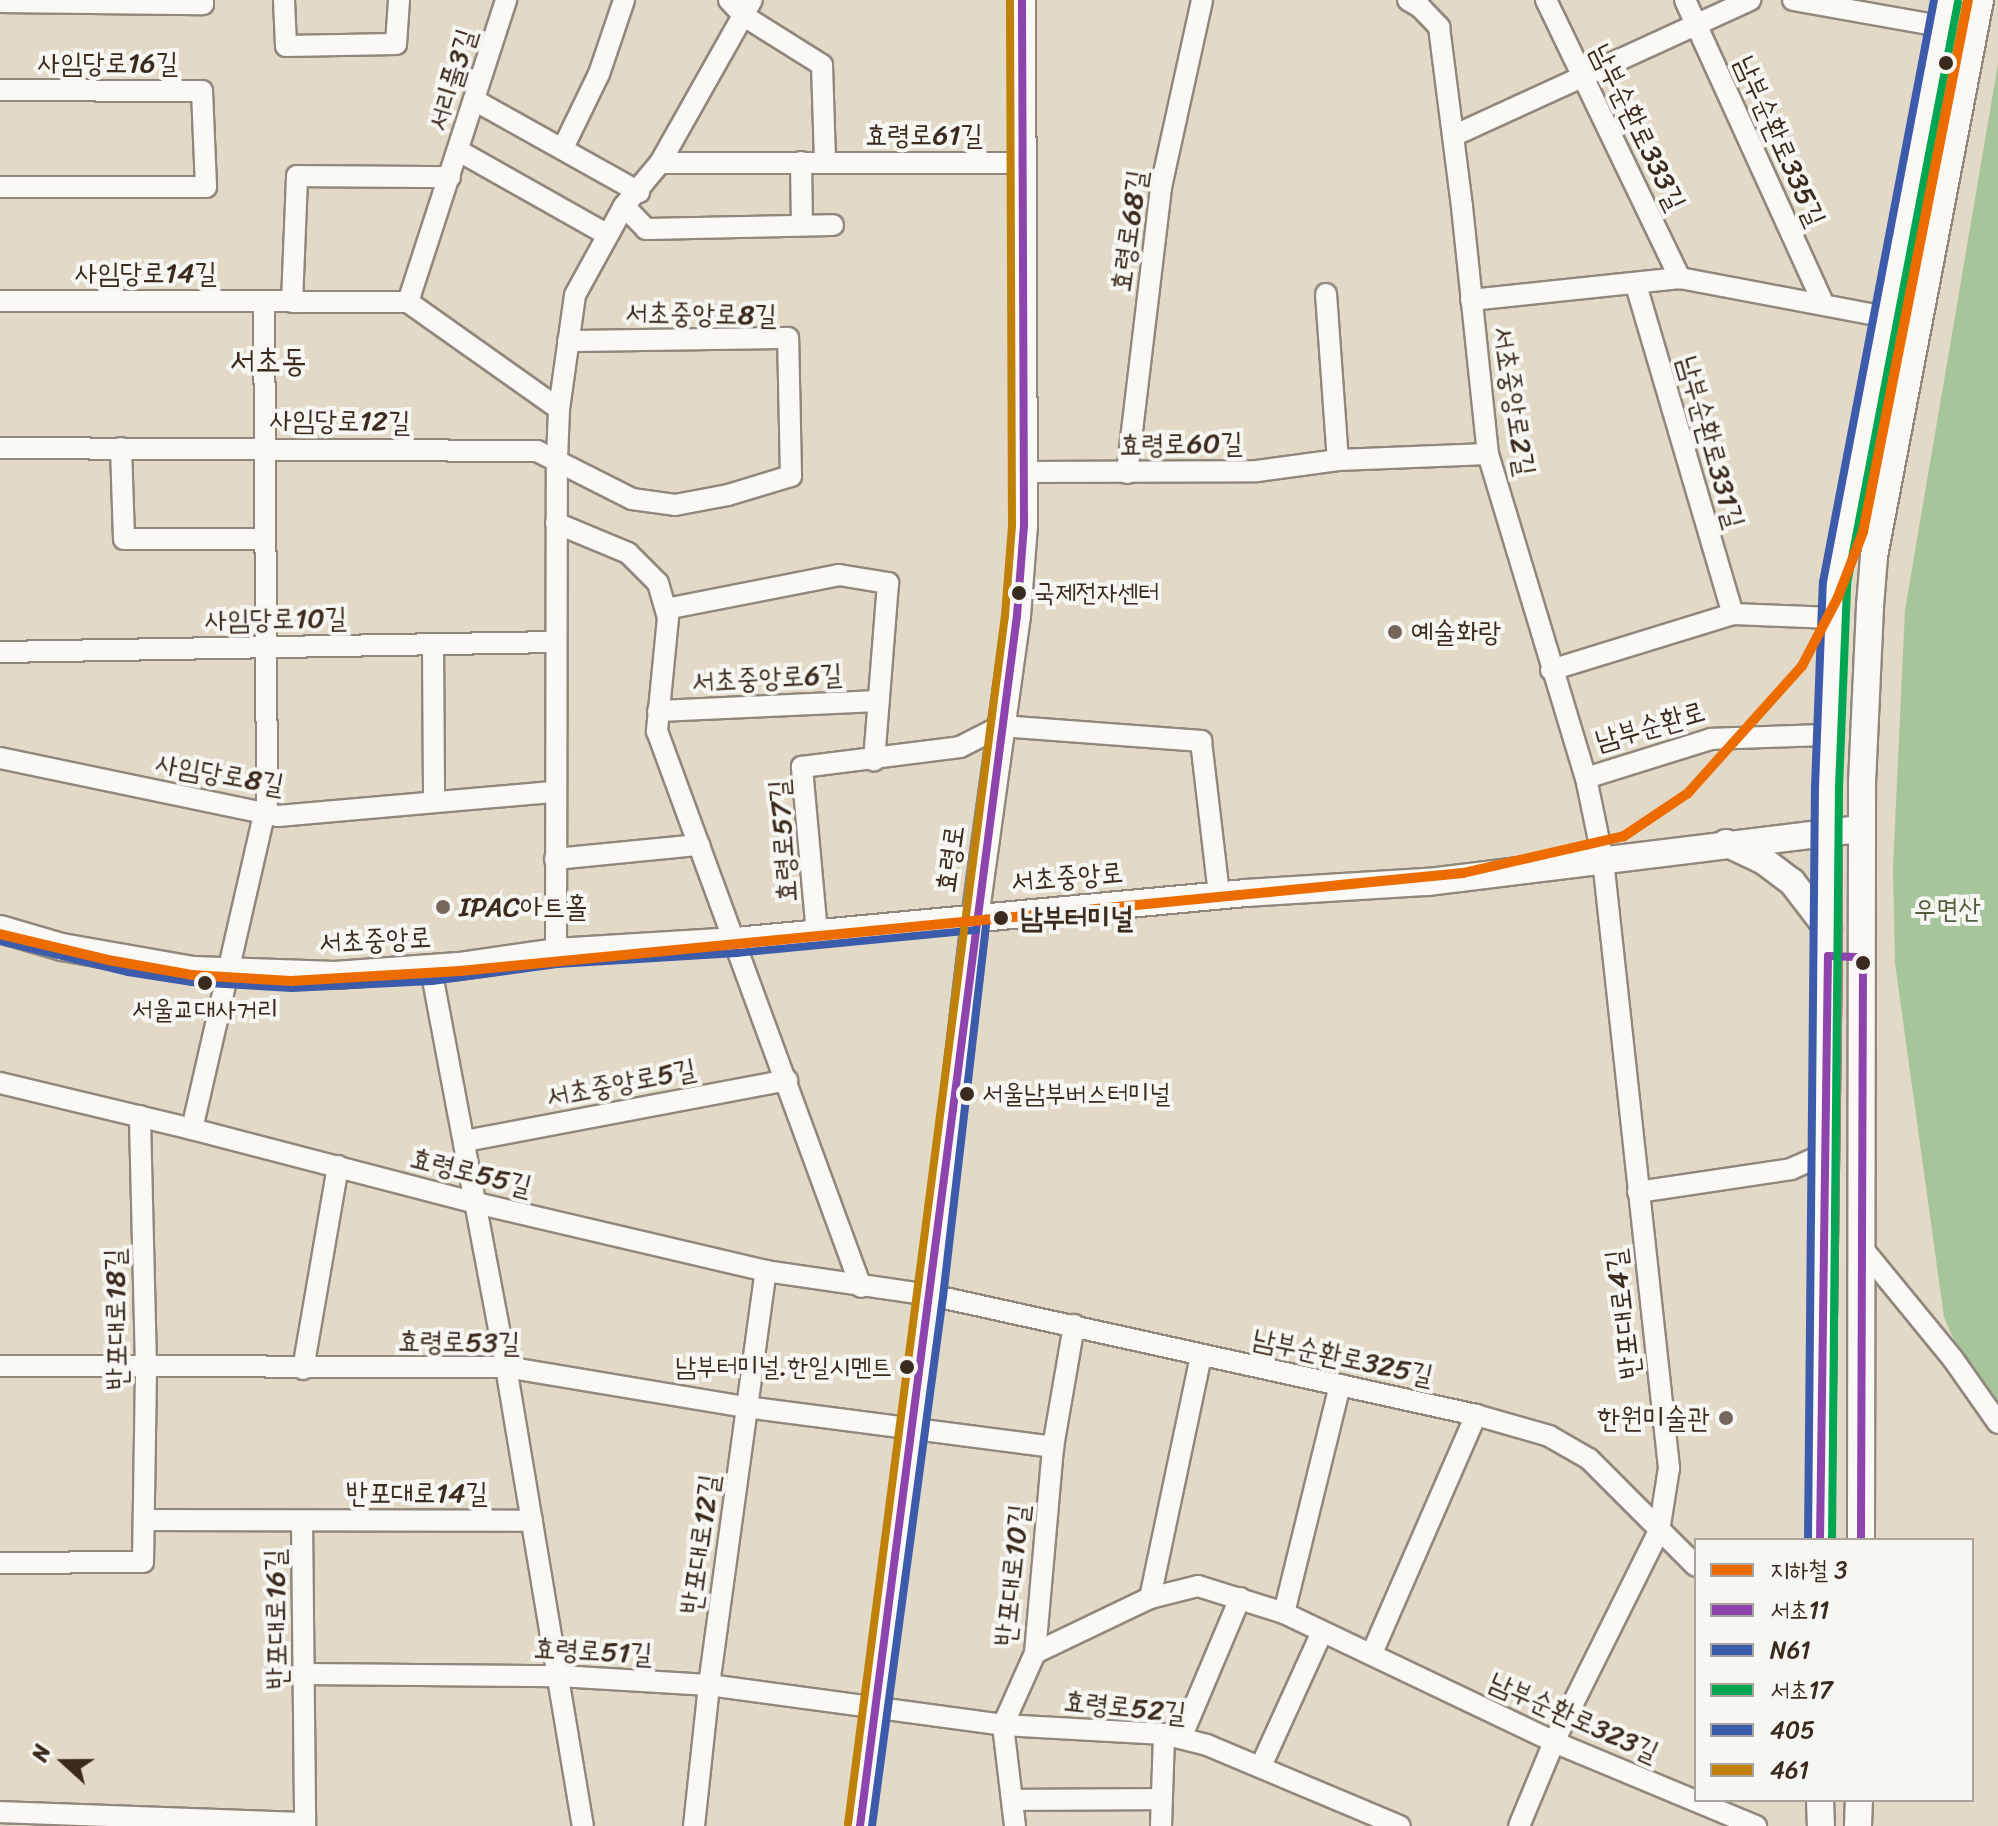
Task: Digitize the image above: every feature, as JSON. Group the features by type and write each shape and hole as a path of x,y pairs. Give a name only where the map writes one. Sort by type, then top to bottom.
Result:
{"main road":[{"name":"효령로","path":"860,1826 931,1295 975,918 1017,616 1024,526 1022,0"},
{"path":"1861,1538 1862,829 1864,687 1874,556 1980,0"},
{"path":"1820,1538 1828,956 1826,831 1833,618 1840,552 1944,13"},
{"name":"서초중앙로","path":"0,929 116,958 228,973 335,975 431,969 556,952 736,941 1219,895 1428,882 1726,843 1862,829"},
{"path":"1726,843 1764,861 1792,882 1828,929"},
{"path":"1828,956 1863,957"},
{"path":"1820,1802 1821,1826"},
{"path":"1858,1826 1859,1802"}],"street":[{"path":"0,2 203,4 203,0"},
{"path":"284,0 286,46 396,44 399,0"},
{"name":"서리풀3길","path":"408,302 476,101 506,0"},
{"path":"563,148 599,74 624,0"},
{"path":"556,952 554,642 557,459 559,409 575,295 631,199 660,163 748,8 729,0"},
{"name":"효령로68길","path":"1127,473 1161,187 1202,0"},
{"name":"서초중앙로2길","path":"1408,0 1420,7 1439,27 1488,454 1586,778 1603,860"},
{"name":"남부순환로333길","path":"1546,0 1680,278"},
{"name":"남부순환로335길","path":"1685,0 1824,305"},
{"path":"1453,136 1750,0"},
{"path":"1793,0 1944,13"},
{"name":"효령로61길","path":"748,8 822,65 825,162"},
{"name":"사임당로16길","path":"0,90 202,91 206,187 0,187"},
{"path":"476,101 563,148 631,199 646,229 833,225"},
{"path":"459,151 608,235"},
{"path":"801,162 802,225"},
{"name":"효령로61길","path":"660,163 1022,163"},
{"name":"서리풀3길","path":"292,302 297,176 450,177"},
{"path":"1471,300 1680,278 1886,317"},
{"name":"남부순환로331길","path":"1636,285 1733,614"},
{"path":"1326,294 1338,460"},
{"name":"사임당로14길","path":"0,301 408,302"},
{"path":"192,1129 266,815 264,302"},
{"path":"408,302 559,409"},
{"name":"서초중앙로8길","path":"557,459 632,499 675,505 728,495 791,476 788,338 568,341"},
{"name":"사임당로12길","path":"0,448 537,451 557,459"},
{"path":"121,448 124,539 265,539"},
{"name":"효령로60길","path":"1023,472 1257,471 1338,460 1488,454"},
{"name":"서초중앙로6길","path":"556,523 628,553 658,583 668,618 657,731 736,941"},
{"path":"666,609 839,575 888,583 874,760"},
{"path":"1551,670 1733,614 1833,618"},
{"name":"사임당로10길","path":"0,652 554,642"},
{"path":"433,645 434,802"},
{"name":"서초중앙로6길","path":"658,711 879,701"},
{"path":"1001,726 1201,741 1219,895"},
{"name":"효령로57길","path":"817,933 802,767 960,747 1001,726"},
{"name":"남부순환로","path":"1586,778 1711,739 1828,735"},
{"name":"사임당로8길","path":"0,758 266,815 555,792"},
{"path":"555,859 699,845"},
{"name":"반포대로4길","path":"1519,1826 1554,1742 1659,1531 1669,1468 1603,860"},
{"path":"736,941 861,1287"},
{"name":"반포대로14길","path":"431,969 465,1141 472,1202 506,1367 583,1826"},
{"name":"서초중앙로5길","path":"465,1141 787,1080"},
{"name":"효령로55길","path":"0,1083 472,1202 766,1271 931,1295"},
{"name":"반포대로18길","path":"0,1563 143,1562 146,1366 140,1116"},
{"path":"1638,1192 1791,1169 1824,1154"},
{"path":"303,1369 338,1166"},
{"path":"1863,1249 1953,1359 1998,1423"},
{"name":"반포대로12길","path":"694,1826 709,1685 766,1271"},
{"name":"남부순환로325길","path":"931,1295 1476,1415 1549,1436 1589,1459 1694,1564"},
{"name":"반포대로10길","path":"1003,1725 1035,1653 1053,1447 1074,1325"},
{"path":"1150,1598 1201,1355"},
{"name":"효령로53길","path":"0,1366 303,1369 506,1367 746,1407 913,1429"},
{"path":"1284,1613 1340,1385"},
{"path":"1372,1653 1476,1415"},
{"path":"913,1429 1053,1447"},
{"name":"반포대로16길","path":"144,1520 302,1522 305,1825"},
{"name":"반포대로14길","path":"302,1522 532,1521"},
{"name":"남부순환로323길","path":"1035,1653 1150,1598 1198,1586 1284,1613 1554,1742 1694,1800"},
{"path":"1161,1826 1161,1799 1172,1736 1240,1598"},
{"path":"1261,1766 1322,1632"},
{"name":"효령로51길","path":"305,1674 559,1676 709,1685 876,1708"},
{"name":"효령로52길","path":"876,1708 1003,1725 1172,1736 1261,1766 1400,1826"},
{"path":"1003,1725 1015,1826"},
{"path":"1012,1800 1161,1799"},
{"name":"남부순환로323길","path":"1698,1802 1756,1826"},
{"path":"0,1812 305,1825"}],"green space":[{"name":"우면산","path":"1998,64 1998,1401 1961,1357 1944,1317 1895,963 1893,868 1905,610"}],"metro line":[{"name":"3","path":"0,934 108,960 192,975 291,981 460,971 1463,873 1624,836 1688,793 1802,666 1838,597 1863,532 1968,0"}],"transit line":[{"name":"461","path":"848,1824 1005,615 1012,526 1010,0"},
{"name":"서초11","path":"860,1826 1017,616 1024,526 1022,0"},
{"name":"405","path":"1808,1538 1815,787 1823,582 1934,0"},
{"name":"서초17","path":"1832,1538 1839,787 1847,584 1958,2"},
{"name":"N61","path":"872,1826 943,1297 987,919"},
{"name":"N61","path":"0,941 128,972 192,982 292,988 432,981 557,964 737,953 976,930"},
{"name":"서초11","path":"1820,1538 1828,956 1863,957 1861,1538"}],"place":[{"name":"국제전자센터","path":"1019,593"},
{"name":"예술화랑","path":"1395,632"},
{"name":"IPAC아트홀","path":"443,907"},
{"name":"남부터미널","path":"1001,918"},
{"name":"서울교대사거리","path":"205,983"},
{"name":"서울남부버스터미널","path":"967,1094"},
{"name":"남부터미널.한일시멘트","path":"907,1367"},
{"name":"한원미술관","path":"1726,1418"}],"district":[{"name":"서초동","path":"268,361"}]}
